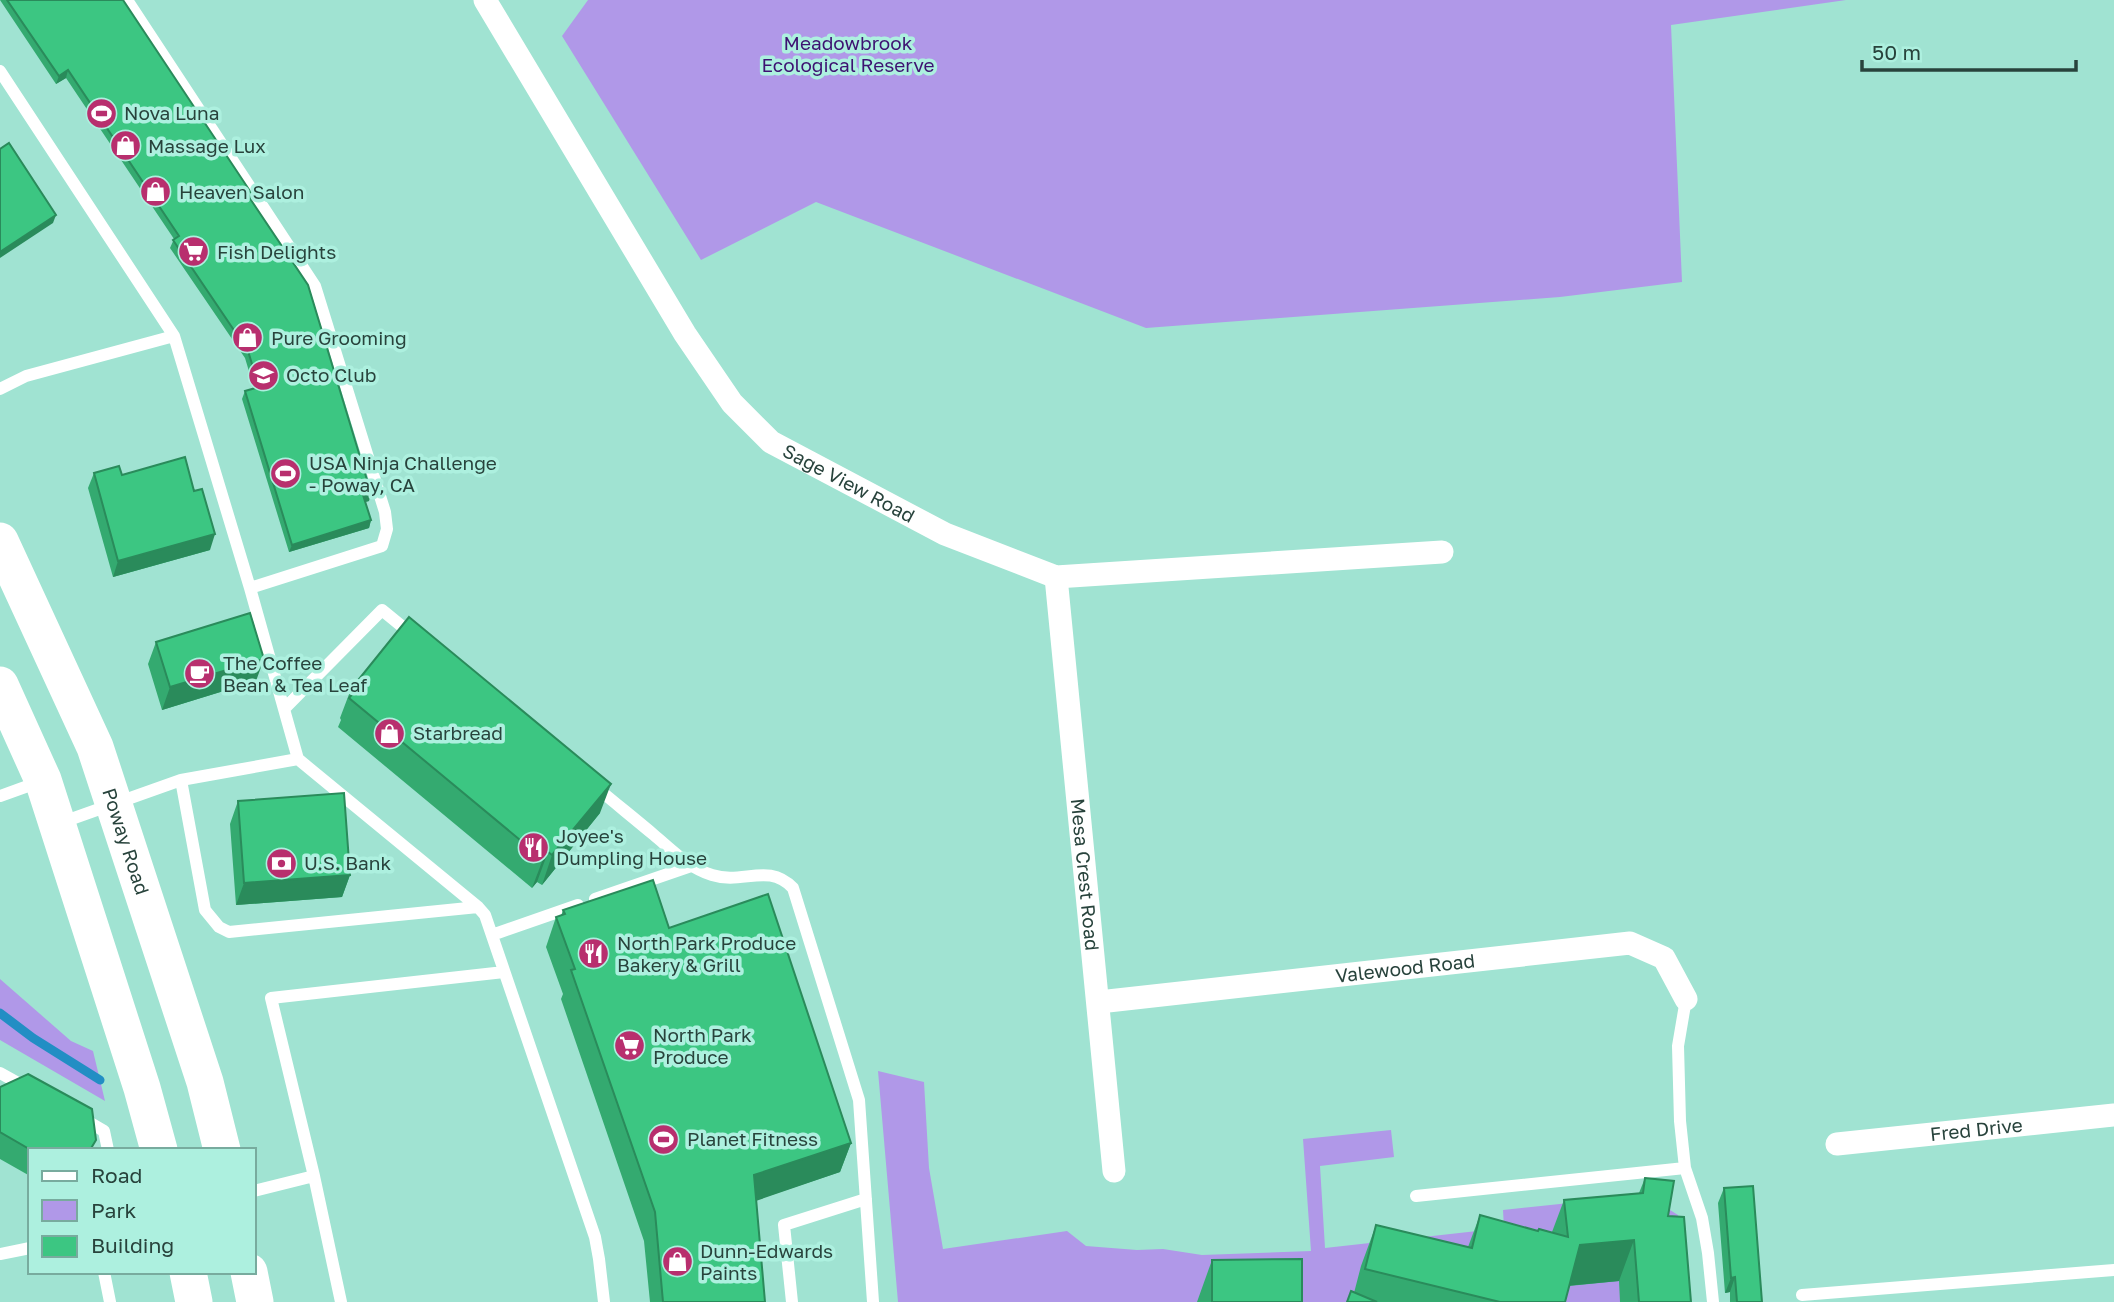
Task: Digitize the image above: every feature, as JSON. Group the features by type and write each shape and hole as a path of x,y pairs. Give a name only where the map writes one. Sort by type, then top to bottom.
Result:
{"main road":[{"name":"Poway Road","path":"0,541 95,747 205,1082 222,1148"},
{"path":"0,685 43,780 134,1063 158,1148"},
{"path":"188,1274 194,1302"},
{"path":"249,1274 255,1302"}],"street":[{"name":"Sage View Road","path":"485,0 685,334 732,403 771,442 946,534 1056,577 1443,552"},
{"name":"Mesa Crest Road","path":"1056,577 1114,1171"},
{"name":"Valewood Road","path":"1099,1002 1630,943 1664,958 1686,999"},
{"name":"Fred Drive","path":"1837,1144 2114,1115"}],"lane":[{"path":"127,0 315,286 387,522 382,546 250,588"},
{"path":"0,71 6,92 174,336 298,759 485,915 595,1237 604,1302"},
{"path":"0,389 26,376 174,336"},
{"path":"284,709 382,610 425,645"},
{"path":"57,824 181,780 298,759"},
{"path":"584,778 691,866 729,879 773,875 784,878 793,888 859,1100 873,1302"},
{"path":"0,796 43,780"},
{"path":"181,780 205,910 219,927 229,932 478,907"},
{"path":"492,935 691,866"},
{"path":"341,1302 271,998 504,972"},
{"path":"1686,999 1678,1046 1678,1095 1685,1168 1702,1218 1713,1302"},
{"path":"0,1073 34,1092"},
{"path":"69,1111 104,1131 108,1148"},
{"path":"1416,1196 1685,1168"},
{"path":"256,1191 314,1177"},
{"path":"792,1302 784,1225 866,1199"},
{"path":"0,1254 28,1248"},
{"path":"1802,1295 2114,1270"},
{"path":"104,1274 110,1302"}],"green space":[{"name":"Meadowbrook Ecological Reserve","path":"588,0 1846,0 1671,25 1682,282 1560,297 1146,328 816,202 701,260 562,36"},
{"path":"0,979 71,1041 93,1051 105,1101 0,1040"},
{"path":"878,1071 924,1082 929,1168 943,1249 1067,1231 1086,1246 1163,1249 1202,1255 1311,1251 1303,1139 1391,1130 1394,1157 1320,1166 1325,1248 1504,1228 1503,1210 1646,1195 1678,1215 1691,1302 898,1302"}],"building":[{"path":"7,0 123,0 252,194 249,197 308,285 371,493 363,495 371,520 292,545 245,391 259,387 248,351 173,240 179,236 68,70 59,76"},
{"path":"9,143 56,215 0,252 0,149"},
{"path":"185,457 194,491 202,489 215,534 118,561 94,473 119,466 122,475"},
{"path":"250,613 264,659 170,687 156,642"},
{"path":"409,617 611,784 552,855 548,852 543,859 349,698 354,692 351,689"},
{"path":"344,793 350,875 244,883 238,801"},
{"path":"653,880 669,928 768,894 851,1143 754,1175 765,1302 663,1302 655,1212 571,970 575,969 556,917 565,914 563,910"},
{"path":"28,1074 92,1109 96,1140 91,1148 28,1148 0,1132 0,1087"},
{"path":"1645,1178 1674,1181 1668,1216 1684,1217 1691,1302 1639,1302 1634,1240 1580,1245 1565,1302 1500,1302 1365,1269 1376,1225 1472,1248 1480,1215 1568,1237 1564,1200 1643,1193"},
{"path":"1753,1186 1762,1302 1737,1302 1735,1277 1731,1278 1724,1188"},
{"path":"1302,1259 1302,1302 1212,1302 1212,1260"},
{"path":"1351,1291 1377,1302 1347,1302"}],"waterway":[{"path":"0,1013 33,1038 100,1080"}],"place":[{"name":"Nova Luna","path":"101,113"},
{"name":"Massage Lux","path":"125,146"},
{"name":"Heaven Salon","path":"156,192"},
{"name":"Fish Delights","path":"194,252"},
{"name":"Pure Grooming","path":"248,338"},
{"name":"Octo Club","path":"263,375"},
{"name":"USA Ninja Challenge - Poway, CA","path":"286,474"},
{"name":"The Coffee Bean & Tea Leaf","path":"200,674"},
{"name":"Starbread","path":"390,733"},
{"name":"Joyee's Dumpling House","path":"533,847"},
{"name":"U.S. Bank","path":"281,863"},
{"name":"North Park Produce Bakery & Grill","path":"594,954"},
{"name":"North Park Produce","path":"630,1046"},
{"name":"Planet Fitness","path":"664,1139"},
{"name":"Dunn-Edwards Paints","path":"677,1262"}]}
